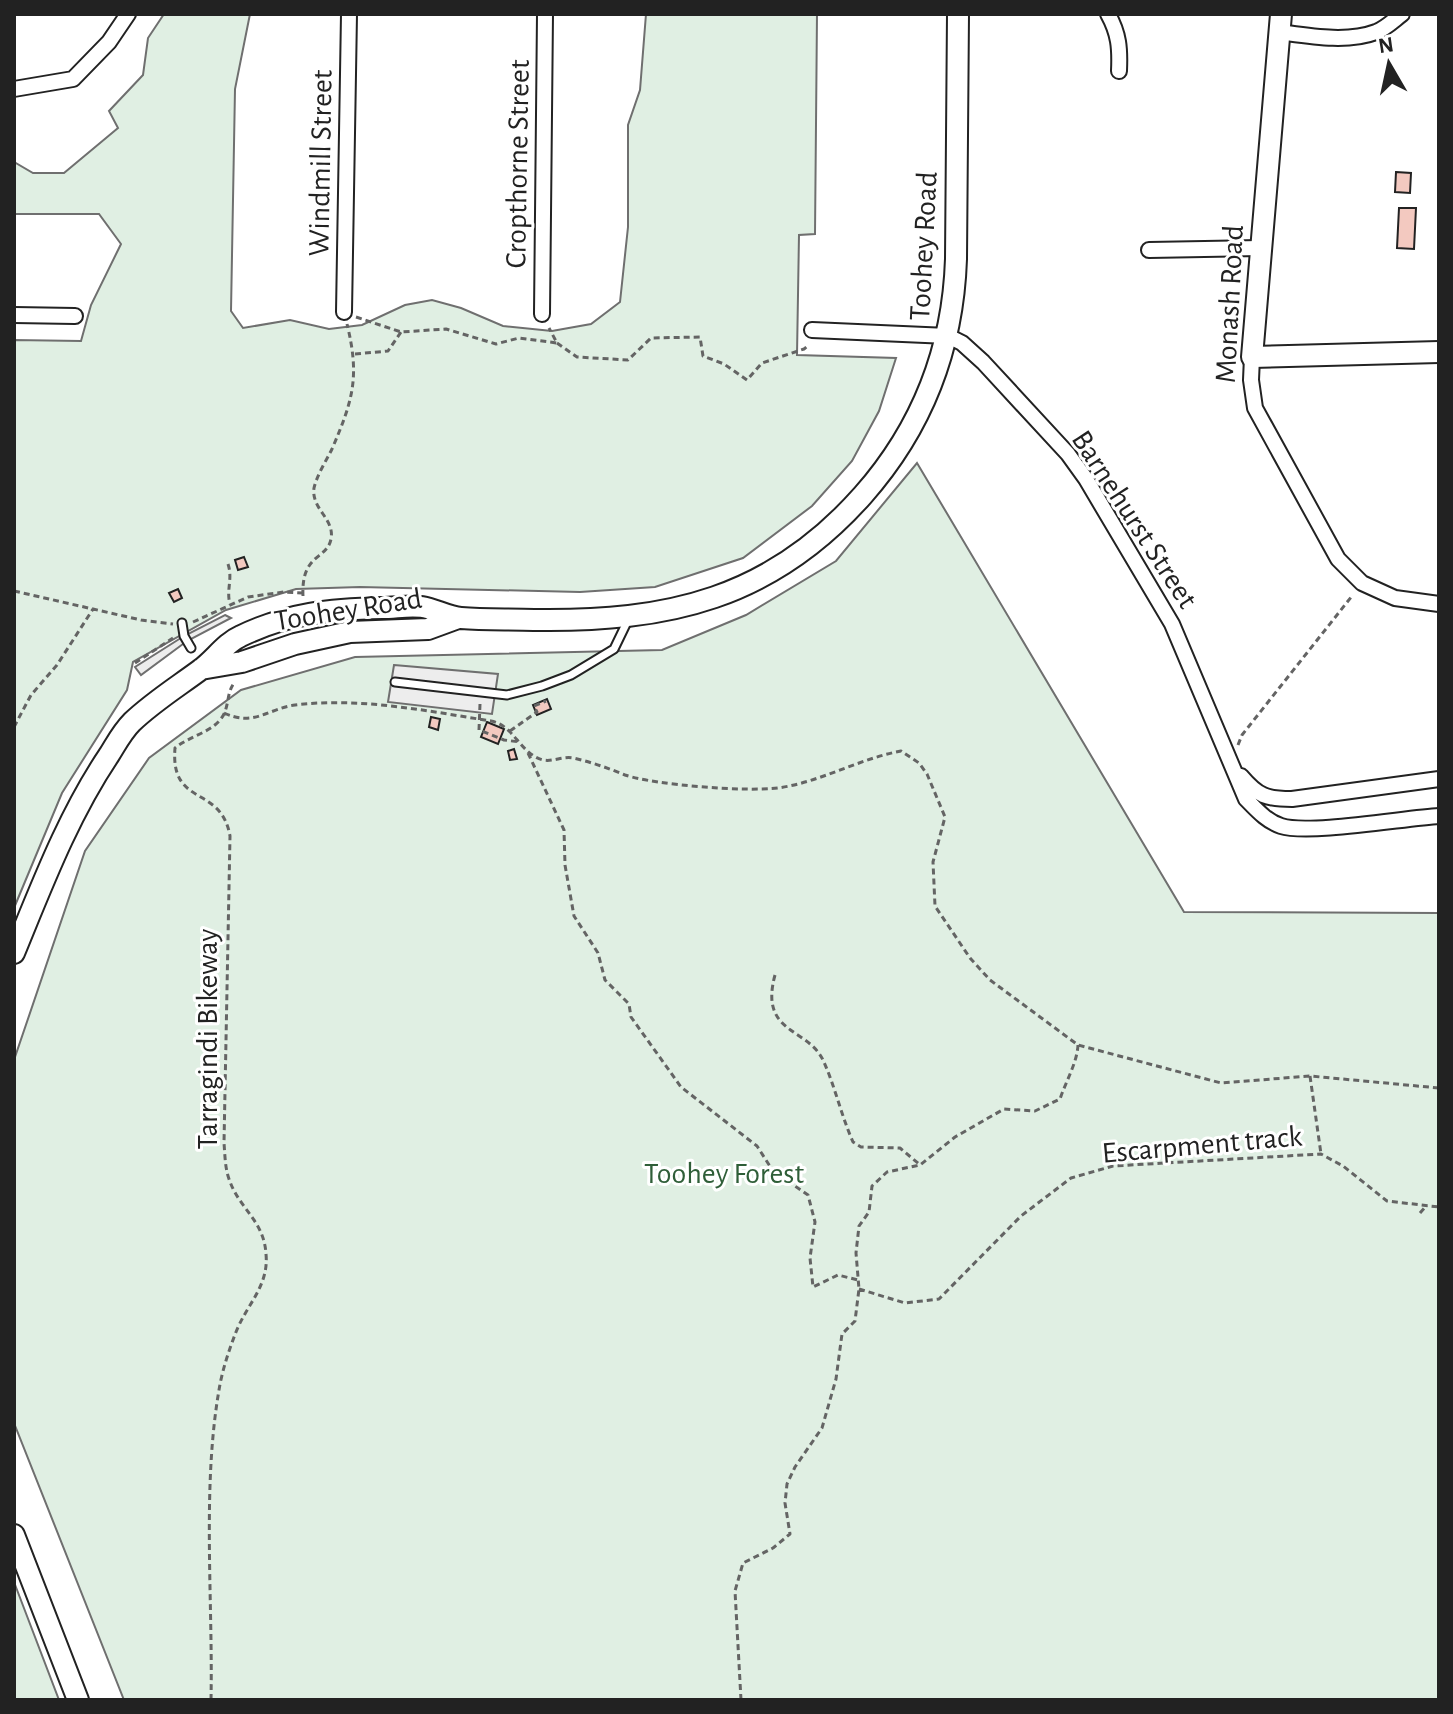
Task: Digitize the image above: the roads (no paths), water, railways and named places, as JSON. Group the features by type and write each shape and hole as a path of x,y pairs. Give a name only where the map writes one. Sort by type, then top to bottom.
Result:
{"main road":[{"name":"Toohey Road","path":"14,953 65,831 96,774 129,725 163,694 201,669 236,638 279,619 305,612 423,607 458,618 588,621 669,611 753,582 796,557 846,514 889,466 925,400 948,336 955,293 958,14"},
{"name":"Monash Road","path":"1252,357 1280,23"},
{"path":"1252,357 1439,352"},
{"name":"Toohey Road","path":"201,669 242,662 295,644 350,632 428,629 458,618"},
{"path":"14,1535 78,1700"}],"street":[{"path":"14,89 73,79 109,42 128,14"},
{"name":"Windmill Street","path":"344,312 349,14"},
{"name":"Cropthorne Street","path":"542,314 545,14"},
{"path":"1108,14 1121,45 1119,71"},
{"path":"1280,23 1320,37 1360,35 1377,32 1402,14"},
{"path":"1149,250 1260,248"},
{"path":"14,315 75,316"},
{"path":"817,330 948,336"},
{"name":"Barnehurst Street","path":"948,336 962,343 983,362 1068,454 1086,479 1172,624 1246,799 1263,816 1282,826 1312,828 1439,816"},
{"name":"Monash Road","path":"1252,357 1255,408 1338,559 1362,583 1395,598 1439,604"},
{"name":"Barnehurst Street","path":"1230,763 1253,789 1270,799 1292,799 1439,779"}],"lane":[{"path":"395,682 507,695 542,686 571,675 614,649 629,618"},
{"path":"182,623 184,636 191,648"}],"park label":[{"name":"Toohey Forest","path":"724,1173"}]}
